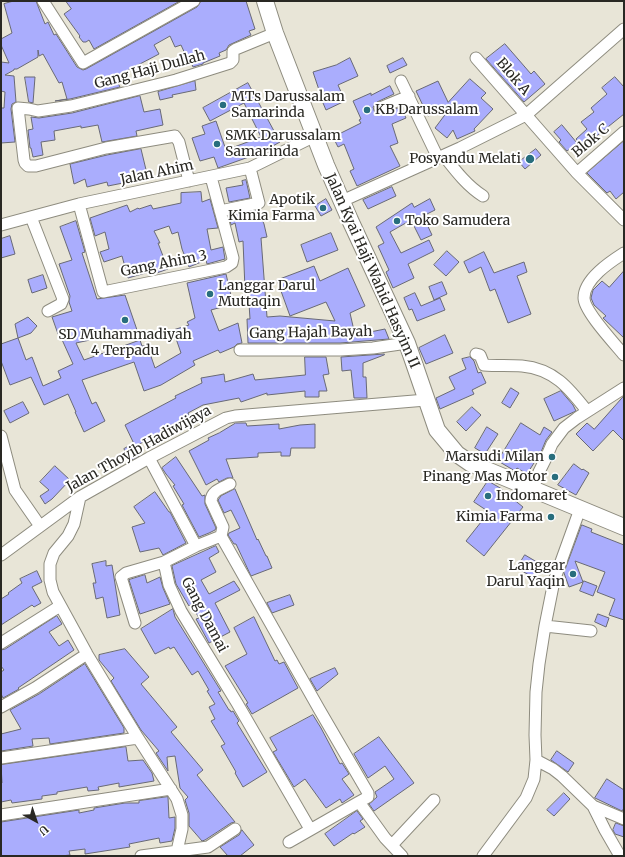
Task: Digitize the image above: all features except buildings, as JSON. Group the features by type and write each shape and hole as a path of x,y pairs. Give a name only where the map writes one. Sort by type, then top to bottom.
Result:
{"street":[{"path":"43,1 84,63 194,1"},
{"name":"Jalan Kyai Haji Wahid Hasyim II","path":"265,1 315,136 342,201 407,343 437,430 458,454 470,463 624,527"},
{"path":"342,201 441,157 526,115 624,29"},
{"name":"Gang Haji Dullah","path":"189,182 179,142 175,136 106,148 36,166 28,166 24,163 18,108 38,111 71,106 176,80 230,63 233,60 233,51 236,49 276,33"},
{"name":"Blok A","path":"476,58 577,173 623,216"},
{"path":"401,81 441,157 465,182 483,196"},
{"path":"380,108 409,96"},
{"name":"Blok C","path":"577,173 624,132"},
{"name":"Jalan Ahim","path":"1,226 79,204 250,168 315,136"},
{"path":"220,211 259,203 250,168"},
{"name":"Gang Ahim 3","path":"79,204 103,292 226,267 232,263 233,258 211,177"},
{"path":"31,217 63,299 62,304 48,311"},
{"path":"624,253 598,272 586,289 584,298 586,306 624,355"},
{"name":"Gang Hajah Bayah","path":"240,350 340,350 373,348 407,343"},
{"path":"476,354 480,355 484,365 524,367 540,370 565,384 587,411"},
{"path":"534,489 539,472 552,444 564,428 587,411 624,388"},
{"name":"Jalan Thoyib Hadiwijaya","path":"1,556 80,497 216,422 235,416 426,400"},
{"path":"1,436 15,490 40,526"},
{"path":"149,458 196,546"},
{"path":"230,484 215,492 210,501 223,527 221,536 368,793 368,797 289,842"},
{"path":"80,497 74,524 68,536 54,553 50,564 50,580 53,592 87,654 171,789 179,805 182,815 182,829 177,851"},
{"path":"483,856 526,798 534,779 536,760 534,735 536,692 545,626 554,581 580,509"},
{"path":"135,623 121,577 126,573 164,562 196,546 221,536"},
{"name":"Gang Damai","path":"164,562 169,585 181,611 310,829"},
{"path":"1,643 60,606"},
{"path":"545,626 591,631"},
{"path":"1,707 35,688 87,654"},
{"path":"1,758 138,738"},
{"path":"536,760 553,769 562,776 594,806 624,819"},
{"path":"1,815 171,789"},
{"path":"392,845 434,800"},
{"path":"359,802 402,856"},
{"path":"594,806 605,830 620,856"},
{"path":"141,856 208,847 235,829"}],"place":[{"name":"MTs Darussalam Samarinda","path":"223,105"},
{"name":"KB Darussalam","path":"367,110"},
{"name":"SMK Darussalam Samarinda","path":"217,144"},
{"name":"Posyandu Melati","path":"530,159"},
{"name":"Apotik Kimia Farma","path":"323,208"},
{"name":"Toko Samudera","path":"397,221"},
{"name":"Langgar Darul Muttaqin","path":"210,294"},
{"name":"SD Muhammadiyah 4 Terpadu","path":"125,320"},
{"name":"Marsudi Milan","path":"552,457"},
{"name":"Pinang Mas Motor","path":"555,477"},
{"name":"Indomaret","path":"488,496"},
{"name":"Kimia Farma","path":"551,517"},
{"name":"Langgar Darul Yaqin","path":"573,574"}]}
